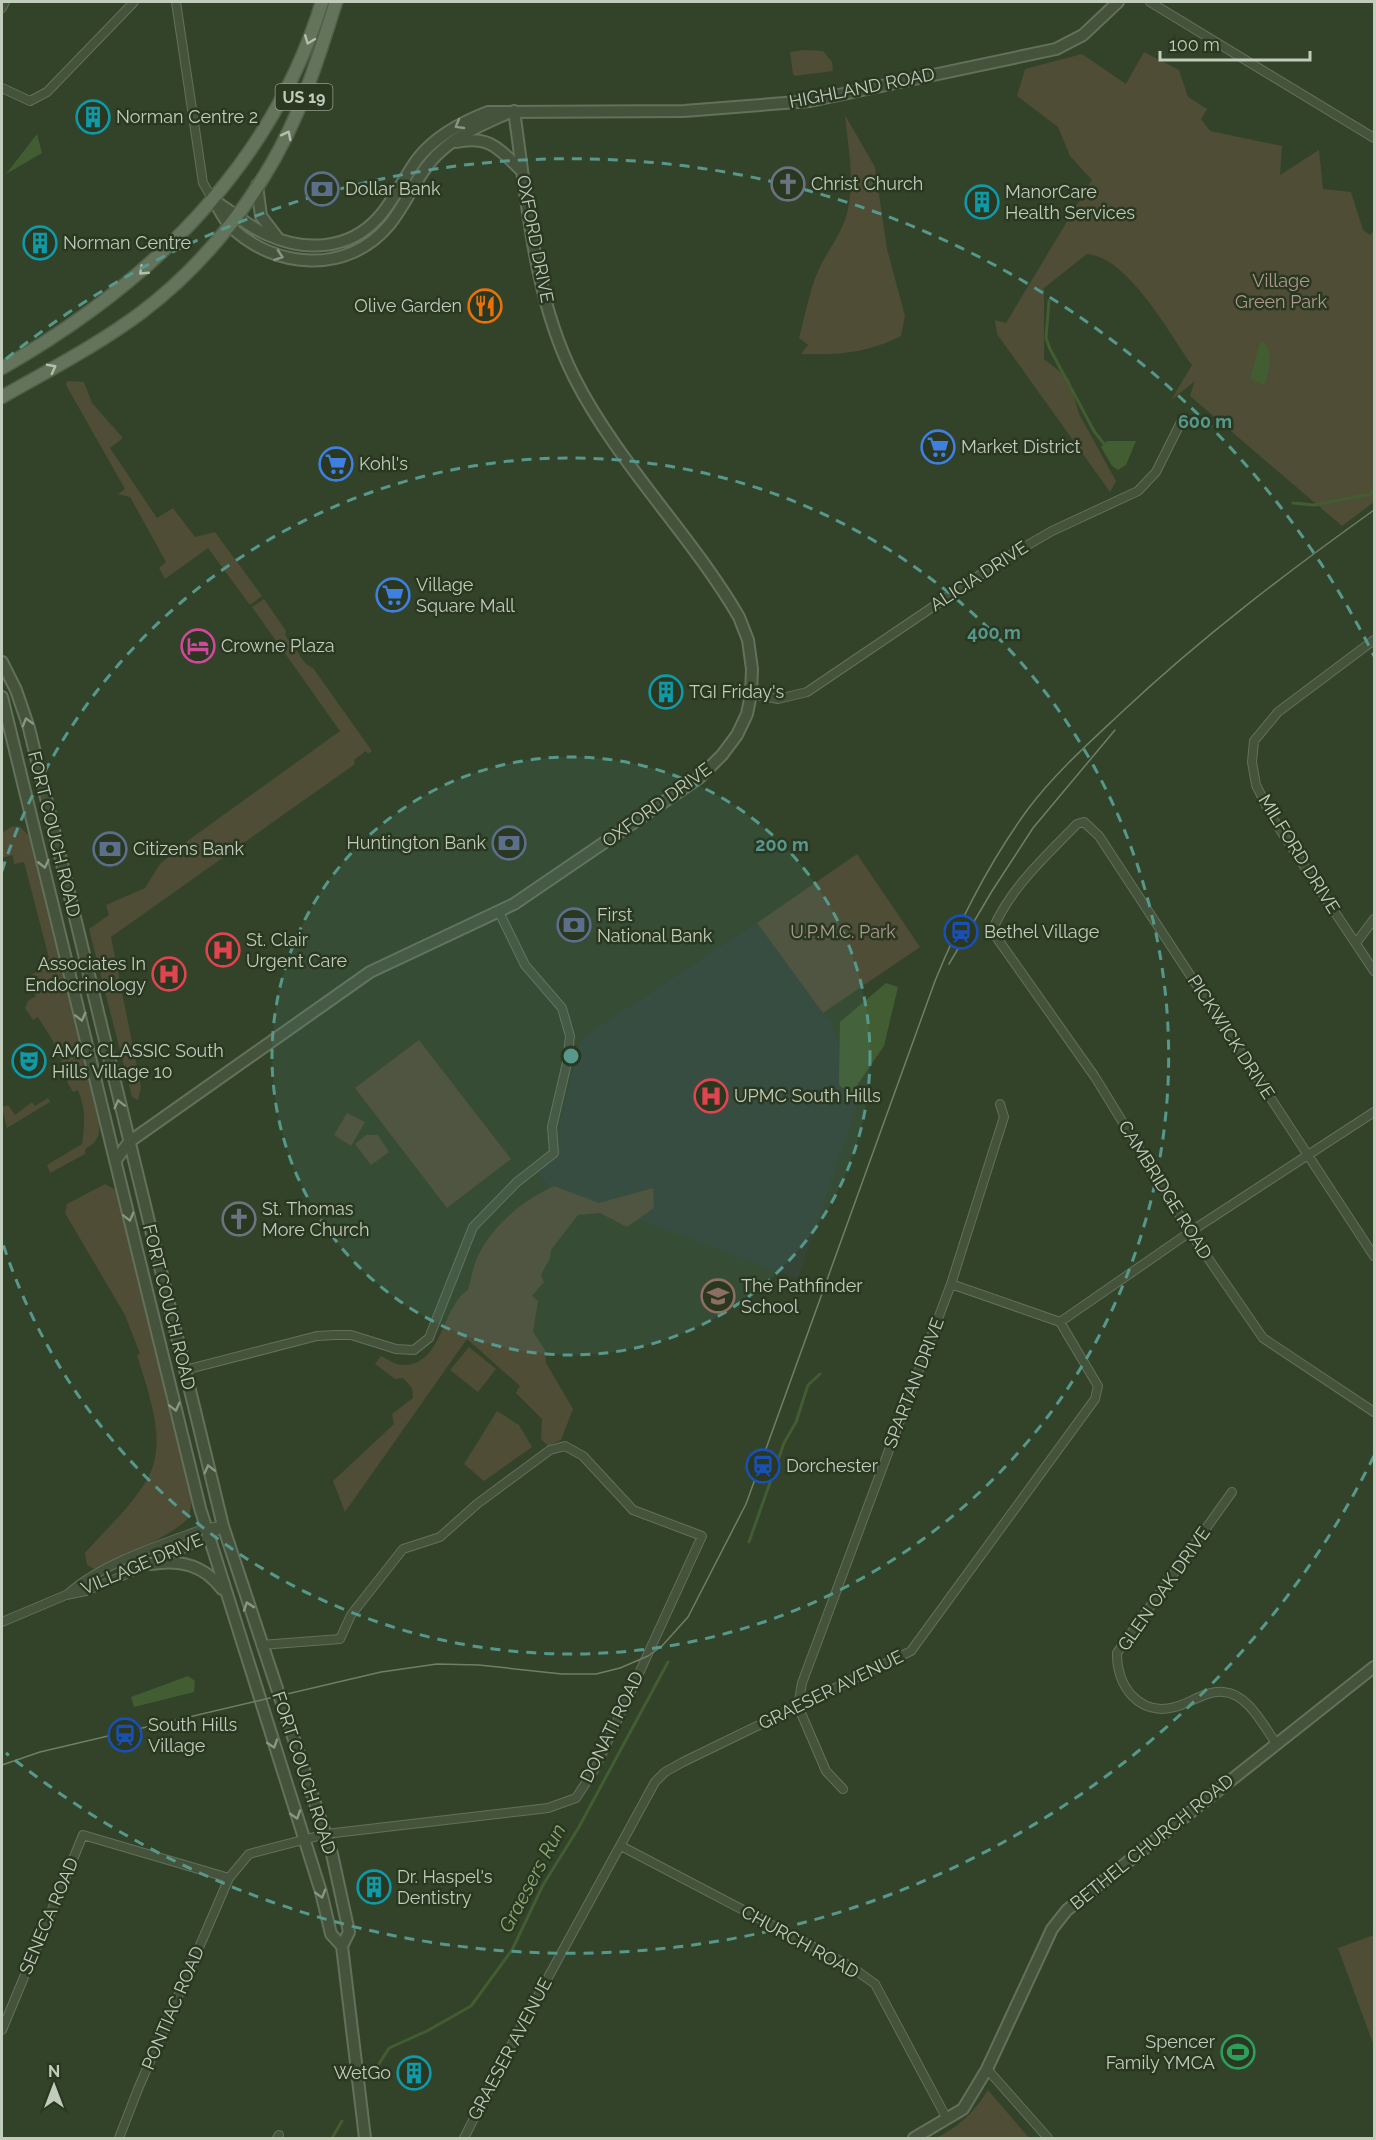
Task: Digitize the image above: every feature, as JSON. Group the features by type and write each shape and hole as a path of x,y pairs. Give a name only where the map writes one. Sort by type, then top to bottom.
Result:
{"main road":[{"name":"US 19","path":"2,368 63,332 119,291 162,253 213,200 259,136 282,96 305,50 322,2"},
{"name":"US 19","path":"2,397 107,336 142,312 195,265 229,225 257,185 297,115 336,2"}],"street":[{"path":"2,8 5,2"},
{"path":"2,88 30,101 47,92 134,2"},
{"path":"176,2 203,183 213,200"},
{"name":"HIGHLAND ROAD","path":"213,200 259,230 279,240 306,247 320,246 351,238 377,220 420,156 433,143 477,116 488,112 684,111 810,101 1056,49 1083,35 1118,2"},
{"path":"1150,2 1374,138"},
{"name":"HIGHLAND ROAD","path":"213,200 229,225 261,249 285,258 321,261 350,253 379,236 390,224 433,158 450,143 475,127 514,111"},
{"name":"OXFORD DRIVE","path":"116,1160 129,1143 370,972 452,931 498,912 532,893 699,778 737,735 745,719 751,694 750,651 739,617 597,415 575,378 559,342 542,291 514,111"},
{"path":"450,143 472,140 492,144 522,171"},
{"path":"257,185 261,216 279,240"},
{"name":"ALICIA DRIVE","path":"751,694 778,699 807,692 996,563 1052,531 1138,491 1156,472 1182,420"},
{"name":"MILFORD DRIVE","path":"1374,640 1278,712 1254,741 1252,762 1256,785 1273,819 1374,971"},
{"name":"FORT COUCH ROAD","path":"2,662 16,690 29,728 223,1526 326,1834 349,1932 342,1946 365,2139"},
{"name":"FORT COUCH ROAD","path":"2,697 207,1533 304,1839 331,1934 342,1946"},
{"name":"CAMBRIDGE ROAD","path":"1084,822 1077,824 1038,863 1002,907 992,931 1095,1077 1190,1232 1263,1338 1374,1412"},
{"name":"PICKWICK DRIVE","path":"1084,822 1099,836 1374,1256"},
{"path":"184,1370 314,1337 351,1335 396,1349 414,1350 429,1338 473,1227 517,1182 554,1153 552,1127 567,1063 570,1036 562,1008 525,965 498,912"},
{"path":"1356,943 1374,920"},
{"name":"SPARTAN DRIVE","path":"798,1706 802,1683 951,1284 1004,1117 1000,1104"},
{"path":"951,1284 1060,1322 1190,1232 1374,1112"},
{"path":"112,1146 129,1143"},
{"name":"GRAESER AVENUE","path":"464,2139 516,2036 655,1782 665,1772 911,1651 1095,1399 1098,1386 1060,1322"},
{"name":"DONATI ROAD","path":"261,1644 340,1639 351,1615 403,1549 440,1537 477,1504 550,1450 566,1446 583,1456 633,1510 702,1536 596,1767 576,1798 548,1808 326,1834 304,1839"},
{"name":"GLEN OAK DRIVE","path":"1232,1492 1118,1653 1117,1668 1121,1683 1132,1697 1144,1704 1159,1708 1174,1708 1210,1694 1224,1692 1236,1696 1245,1702 1276,1743"},
{"name":"VILLAGE DRIVE","path":"66,1594 80,1582 109,1567 223,1526"},
{"name":"VILLAGE DRIVE","path":"2,1622 66,1594 86,1591 151,1564 207,1533"},
{"path":"151,1564 172,1561 192,1565 212,1578 226,1594"},
{"name":"BETHEL CHURCH ROAD","path":"914,2139 963,2109 987,2069 1052,1929 1067,1910 1374,1667"},
{"path":"798,1706 826,1771 843,1789"},
{"name":"SENECA ROAD","path":"2,2030 83,1835 229,1878"},
{"name":"PONTIAC ROAD","path":"119,2139 138,2089 229,1878 249,1854 304,1839"},
{"name":"CHURCH ROAD","path":"621,1846 850,1966 874,1984 947,2119"},
{"path":"987,2069 1048,2139"}],"shaded area":[{"path":"37,134 42,153 6,174"},
{"path":"1263,341 1270,357 1264,385 1250,379 1260,342"},
{"path":"1107,441 1136,441 1126,465 1118,470 1112,466 1101,447"},
{"name":"UPMC South Hills","path":"757,923 831,1023 858,1101 798,1279 549,1186 537,1172 555,1141 581,1039"},
{"path":"886,983 898,987 884,1046 851,1094 839,1085 840,1022"},
{"path":"188,1676 195,1681 194,1692 134,1707 131,1697"}],"green space":[{"path":"823,51 832,62 833,71 795,76 790,52"},
{"name":"Village Green Park","path":"1144,52 1179,70 1188,97 1207,109 1201,119 1210,131 1282,146 1280,175 1319,150 1323,189 1351,192 1363,230 1370,235 1374,231 1374,502 1342,526 1190,396 1195,381 1171,400 1192,365 1132,282 1102,258 1087,254 1044,288 1044,359 1069,379 1079,414 1116,481 1110,492 997,334 995,320 1006,323 1092,180 1070,156 1058,127 1017,96 1025,69 1082,54 1126,84"},
{"path":"845,115 875,167 887,249 905,316 901,336 889,342 841,353 801,354 808,345 799,338 812,287 821,264 837,238 849,204 850,166"},
{"path":"67,381 84,382 92,403 123,438 110,448 157,518 173,508 195,537 215,532 262,596 250,605 208,548 165,579 159,568 166,562 130,497 118,494 125,489 66,385"},
{"path":"264,599 286,631 285,635 306,664 313,668 372,751 368,754 366,751 354,760 355,764 111,937 141,1087 138,1100 132,1097 89,929 109,915 106,905 145,888 160,864 186,842 340,731 252,607"},
{"path":"19,826 29,836 99,1122 97,1138 85,1149 85,1154 50,1173 47,1165 82,1144 84,1116 78,1090 73,1092 61,1071 65,1066 56,1053 59,1051 38,1017 33,1020 25,1008 28,1001 36,996 25,979 41,969 40,960 49,958 24,862 14,864 13,855 2,858 2,833 11,827"},
{"name":"U.P.M.C. Park","path":"857,854 920,947 823,1013 757,923"},
{"path":"419,1040 511,1159 447,1208 355,1088"},
{"path":"48,1098 50,1102 7,1128 2,1107 8,1105 15,1115 32,1102 35,1106"},
{"path":"347,1113 365,1122 351,1146 334,1135"},
{"path":"366,1135 378,1135 389,1152 371,1165 355,1144"},
{"path":"105,1184 116,1190 192,1502 188,1517 171,1531 144,1547 95,1569 87,1565 85,1553 142,1488 154,1464 156,1448 151,1400 137,1355 140,1354 125,1315 65,1213 67,1204"},
{"path":"554,1186 599,1203 653,1188 654,1208 627,1227 600,1213 578,1215 551,1250 550,1258 541,1275 544,1282 532,1296 538,1301 533,1332 545,1350 546,1363 573,1409 561,1440 548,1446 541,1439 542,1419 516,1393 520,1386 467,1339 345,1512 333,1481 394,1424 392,1414 413,1398 412,1388 403,1378 395,1379 375,1364 381,1356 403,1365 416,1363 426,1356 441,1334 452,1308 468,1290 477,1258 485,1243 511,1214 532,1198"},
{"path":"469,1347 496,1369 478,1392 450,1370"},
{"path":"497,1411 519,1425 532,1447 484,1481 464,1464"},
{"path":"1374,1935 1374,2046 1338,1948"},
{"path":"988,2090 1029,2138 936,2138 965,2118"}],"waterway":[{"path":"1049,301 1046,338 1050,349 1094,431 1104,444"},
{"path":"1293,503 1314,505 1371,494 1374,490"},
{"name":"Graesers Run","path":"749,1542 784,1443 796,1422 808,1385 820,1374"},
{"name":"Graesers Run","path":"379,2064 389,2048 427,2031 471,2006 512,1950 543,1885 579,1827 668,1662"},
{"name":"Graesers Run","path":"332,2138 342,2121"}],"tram line":[{"path":"2,1765 40,1752 381,1672 437,1664 479,1665 562,1674 596,1674 620,1668 648,1656 662,1646 688,1617 746,1504 935,981 965,914 1014,829 1050,783 1086,746 1183,657 1245,606 1374,510"},
{"path":"949,964 1033,828 1115,730"}],"place":[{"name":"Norman Centre 2","path":"93,117"},
{"name":"Christ Church","path":"788,184"},
{"name":"Dollar Bank","path":"322,189"},
{"name":"ManorCare Health Services","path":"982,202"},
{"name":"Norman Centre","path":"40,243"},
{"name":"Olive Garden","path":"485,306"},
{"name":"Market District","path":"938,447"},
{"name":"Kohl's","path":"336,464"},
{"name":"Village Square Mall","path":"393,595"},
{"name":"Crowne Plaza","path":"198,646"},
{"name":"TGI Friday's","path":"666,692"},
{"name":"Huntington Bank","path":"509,843"},
{"name":"Citizens Bank","path":"110,849"},
{"name":"First National Bank","path":"574,925"},
{"name":"Bethel Village","path":"961,932"},
{"name":"St. Clair Urgent Care","path":"223,950"},
{"name":"Associates In Endocrinology","path":"169,974"},
{"name":"AMC CLASSIC South Hills Village 10","path":"29,1061"},
{"name":"UPMC South Hills","path":"711,1096"},
{"name":"St. Thomas More Church","path":"239,1219"},
{"name":"The Pathfinder School","path":"718,1296"},
{"name":"Dorchester","path":"763,1466"},
{"name":"South Hills Village","path":"125,1735"},
{"name":"Dr. Haspel's Dentistry","path":"374,1887"},
{"name":"Spencer Family YMCA","path":"1238,2052"},
{"name":"WetGo","path":"414,2073"}]}
